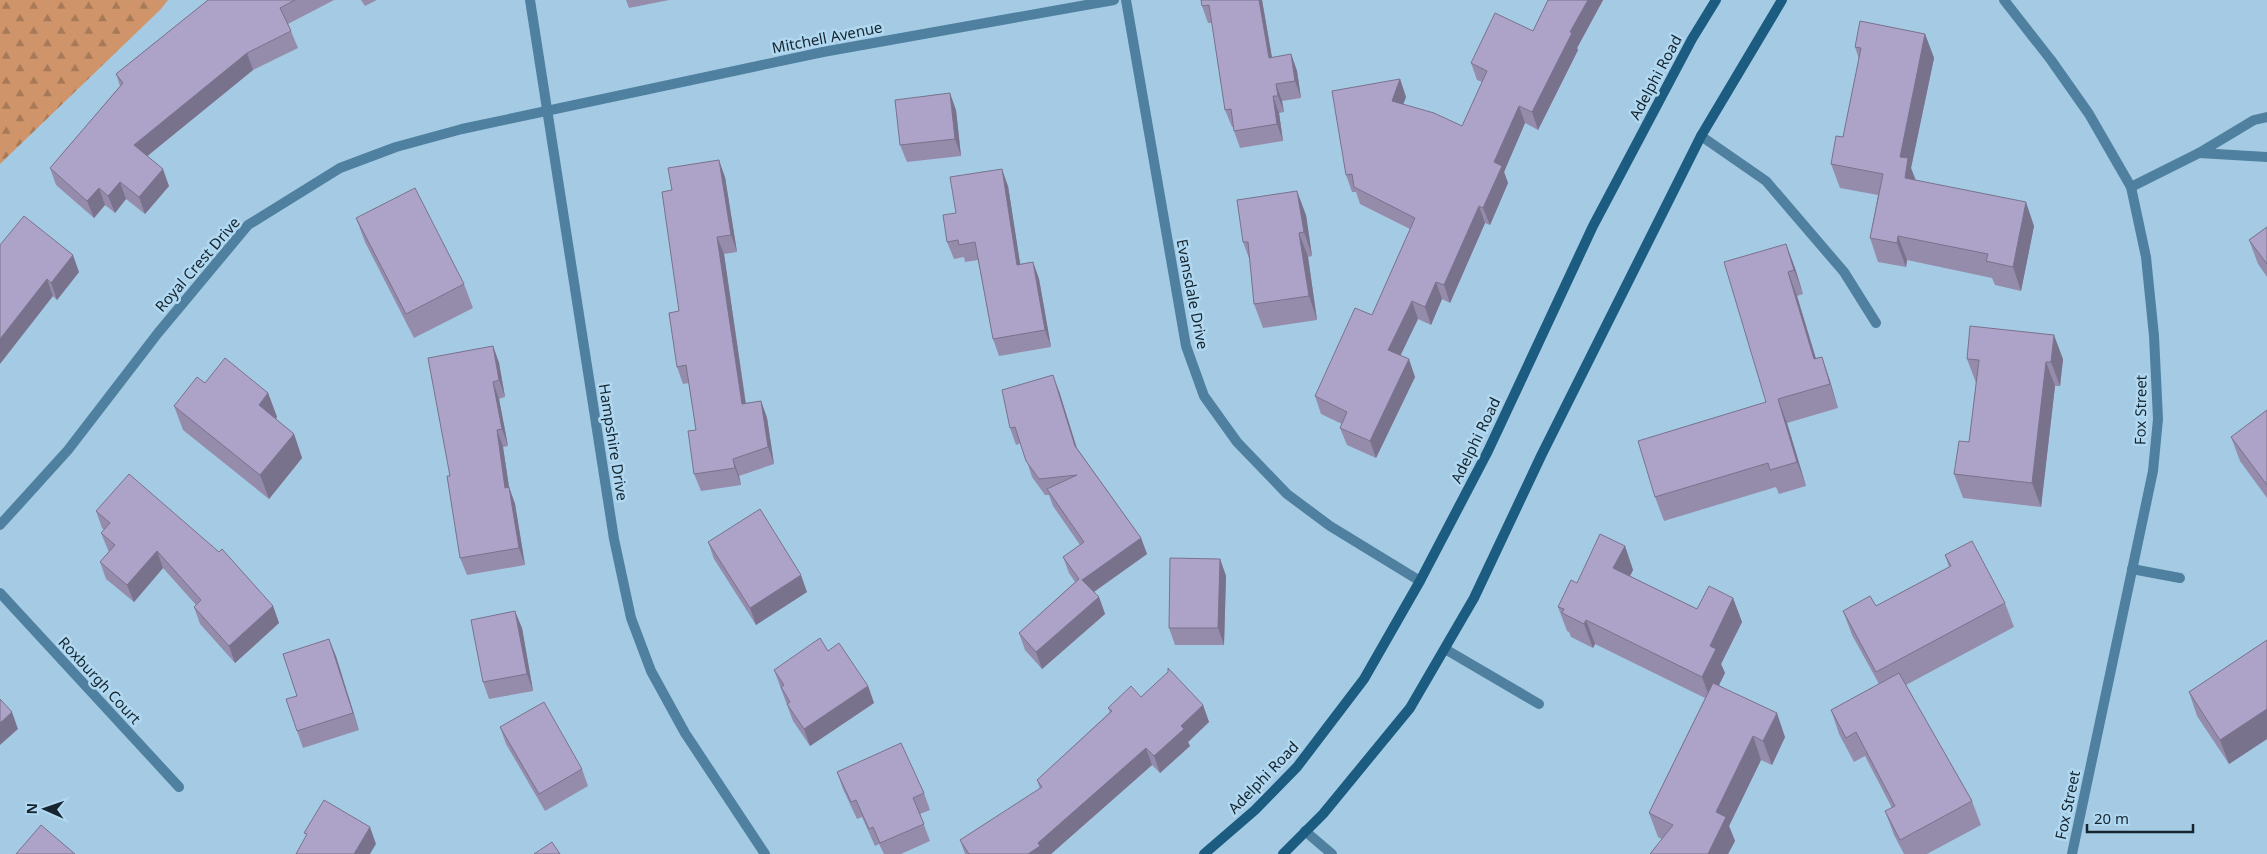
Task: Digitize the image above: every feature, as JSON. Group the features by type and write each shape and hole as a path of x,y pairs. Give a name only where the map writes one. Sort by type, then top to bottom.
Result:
{"main road":[{"name":"Adelphi Road","path":"1204,854 1254,810 1297,767 1364,679 1420,581 1488,451 1593,226 1692,39 1716,0"},
{"path":"1283,854 1323,814 1410,708 1474,598 1541,456 1701,136 1782,0"}],"street":[{"name":"Hampshire Drive","path":"530,0 614,539 631,618 650,671 684,733 765,854"},
{"name":"Mitchell Avenue","path":"548,112 823,52 1114,0"},
{"name":"Evansdale Drive","path":"1126,0 1186,346 1204,396 1236,442 1287,494 1330,526 1420,581"},
{"name":"Fox Street","path":"2004,0 2051,60 2089,114 2131,187 2146,257 2154,336 2158,419 2153,471 2072,854"},
{"name":"Royal Crest Drive","path":"0,525 68,450 158,333 248,225 340,168 350,164 396,147 462,129 548,112"},
{"path":"2131,187 2199,153 2254,120 2267,117"},
{"path":"1701,136 1766,181 1844,272 1876,323"},
{"path":"2199,153 2267,156"},
{"path":"2132,568 2180,578"},
{"name":"Roxburgh Court","path":"0,593 179,787"},
{"path":"1444,649 1539,704"},
{"path":"1305,831 1332,854"}],"green space":[{"path":"0,0 168,0 161,9 0,164"}],"building":[{"path":"208,0 295,0 280,8 291,31 247,53 134,145 163,169 139,197 120,182 108,196 99,188 87,201 50,168 123,83 116,74"},
{"path":"1201,0 1259,0 1269,58 1291,54 1295,81 1276,84 1278,96 1273,96 1277,124 1234,131 1231,109 1225,110 1209,5 1202,6"},
{"path":"1548,0 1588,0 1570,32 1572,33 1532,112 1519,106 1494,162 1502,166 1483,208 1479,206 1444,285 1436,282 1425,307 1412,301 1388,350 1409,359 1370,441 1340,428 1347,412 1315,396 1355,308 1372,315 1415,218 1354,187 1352,174 1346,175 1332,91 1400,79 1392,101 1434,113 1462,126 1487,71 1471,63 1495,13 1533,31"},
{"path":"1860,21 1925,34 1900,157 1908,158 1905,178 2026,202 2013,267 1986,261 1988,254 1898,236 1897,243 1870,238 1883,174 1831,164 1836,136 1843,137 1861,48 1855,47"},
{"path":"950,93 955,139 900,145 895,100"},
{"path":"719,160 731,235 717,237 742,404 761,401 768,447 733,459 735,468 694,474 688,431 696,430 686,365 677,367 669,313 679,311 662,192 672,190 668,168"},
{"path":"1002,169 1017,265 1033,262 1045,330 993,339 975,242 959,245 958,240 947,242 943,215 956,213 950,177"},
{"path":"415,188 464,284 406,314 356,218"},
{"path":"1297,191 1304,232 1299,233 1309,296 1254,304 1248,242 1243,242 1237,200"},
{"path":"24,216 73,255 51,283 47,279 0,339 0,245"},
{"path":"2267,227 2267,264 2249,240"},
{"path":"1786,244 1794,270 1788,272 1814,359 1822,357 1830,384 1778,399 1797,462 1770,470 1768,463 1655,497 1638,441 1766,402 1724,262"},
{"path":"1970,326 2054,335 2051,362 2046,362 2032,483 1954,474 1959,441 1969,442 1979,360 1967,359"},
{"path":"493,346 499,380 493,382 502,429 497,430 505,488 509,487 519,548 460,558 447,476 450,476 428,358"},
{"path":"225,358 268,393 259,405 294,434 260,475 174,406 197,377 205,383"},
{"path":"1053,375 1075,446 1141,538 1082,580 1099,597 1036,652 1019,633 1079,579 1063,557 1084,542 1047,489 1077,475 1039,479 1026,461 1015,427 1010,428 1002,390"},
{"path":"2267,410 2267,485 2231,437"},
{"path":"129,474 219,552 222,549 273,606 229,646 194,607 201,600 157,551 127,585 100,562 115,545 101,533 110,523 96,511"},
{"path":"760,509 801,575 750,608 708,542"},
{"path":"1600,534 1625,546 1613,568 1697,609 1709,586 1733,598 1710,646 1716,649 1702,677 1586,620 1584,624 1562,613 1564,609 1558,607 1571,580 1577,583"},
{"path":"1972,541 2005,603 1876,672 1843,611 1870,596 1876,606 1951,566 1945,555"},
{"path":"1170,558 1220,559 1218,628 1169,628"},
{"path":"515,611 527,674 483,682 471,620"},
{"path":"820,638 828,651 839,643 868,686 804,729 787,704 790,702 781,687 784,685 774,670"},
{"path":"329,639 353,713 297,731 286,699 297,696 283,654"},
{"path":"2267,640 2267,709 2220,740 2189,692"},
{"path":"1168,668 1203,705 1181,726 1184,729 1154,756 1146,748 1038,843 1040,846 1028,854 969,854 960,840 1042,787 1037,780 1112,711 1108,708 1131,686 1141,697 1168,672"},
{"path":"1899,673 1972,801 1900,840 1885,811 1895,806 1856,732 1846,738 1831,710"},
{"path":"1713,683 1777,713 1763,741 1753,736 1716,812 1726,817 1708,854 1650,854 1673,825 1649,813"},
{"path":"0,699 12,712 0,723"},
{"path":"544,702 582,769 539,794 500,727"},
{"path":"901,743 924,793 913,798 924,824 880,843 873,827 869,829 856,800 851,802 837,772"},
{"path":"324,800 370,827 354,854 296,854 307,834 304,833"},
{"path":"41,825 75,854 16,854"},
{"path":"552,842 560,854 534,854"}]}
